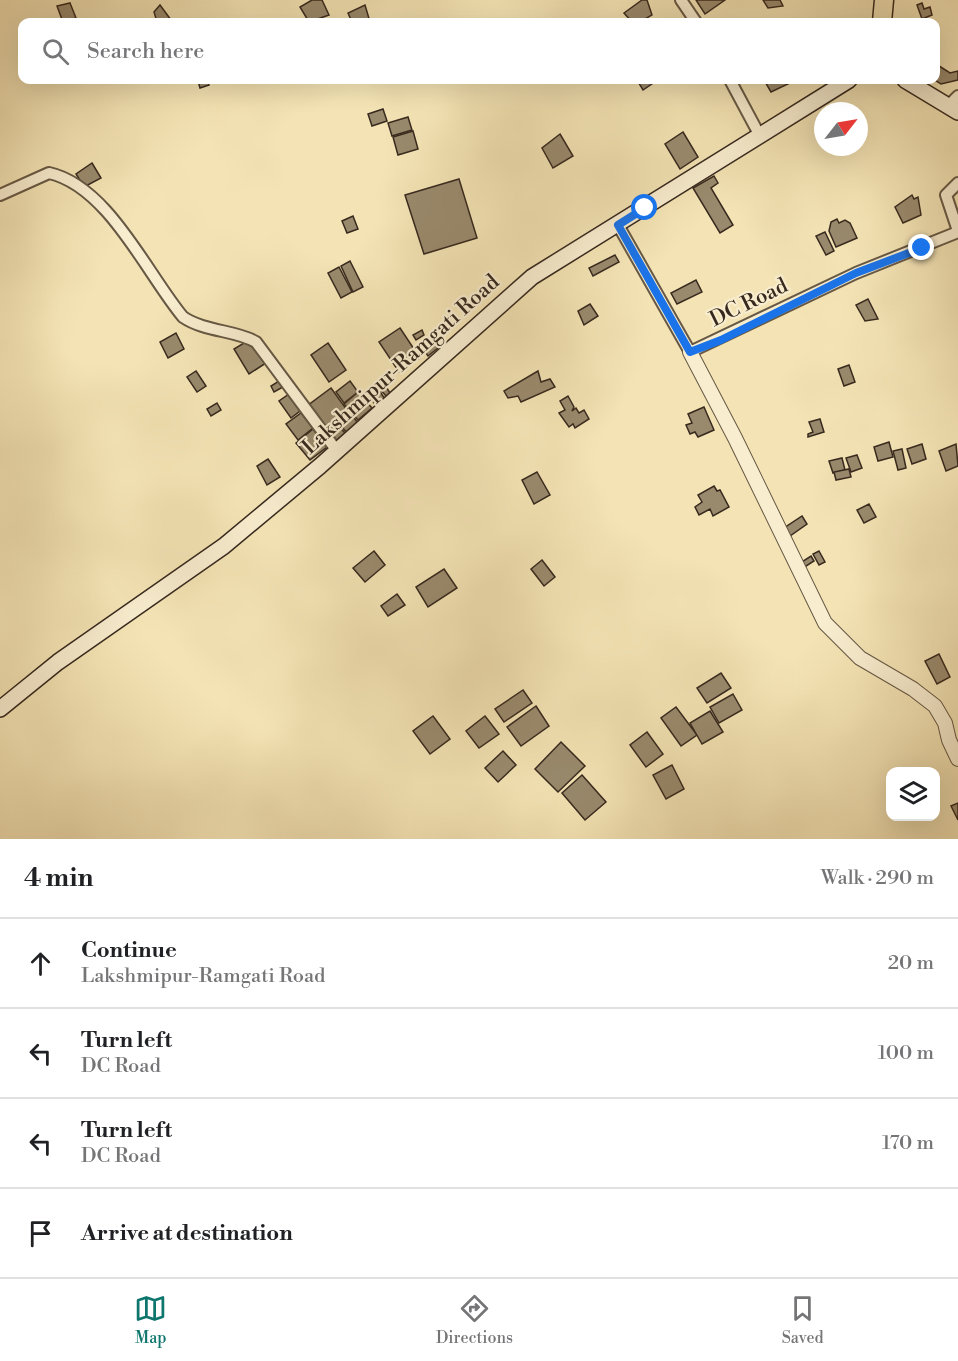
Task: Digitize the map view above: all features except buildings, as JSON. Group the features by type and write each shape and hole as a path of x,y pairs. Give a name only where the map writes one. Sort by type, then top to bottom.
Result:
{"main road":[{"path":"882,18 884,0"},
{"name":"Lakshmipur-Ramgati Road","path":"0,709 58,662 224,546 337,451 531,277 843,84"},
{"path":"914,84 955,104"}],"street":[{"path":"681,0 693,18"},
{"path":"732,84 760,136"},
{"path":"0,195 49,173 71,183 102,205 183,317 190,322 236,336 248,337 256,342 337,451"},
{"name":"DC Road","path":"690,352 721,340 856,273 958,231 946,195 958,183"},
{"path":"618,225 690,352 735,438 825,623 860,658 913,689 935,706 945,723 949,740 958,759"}],"route":[{"path":"645,208 618,225 690,352 721,340 856,273 922,248"}]}
